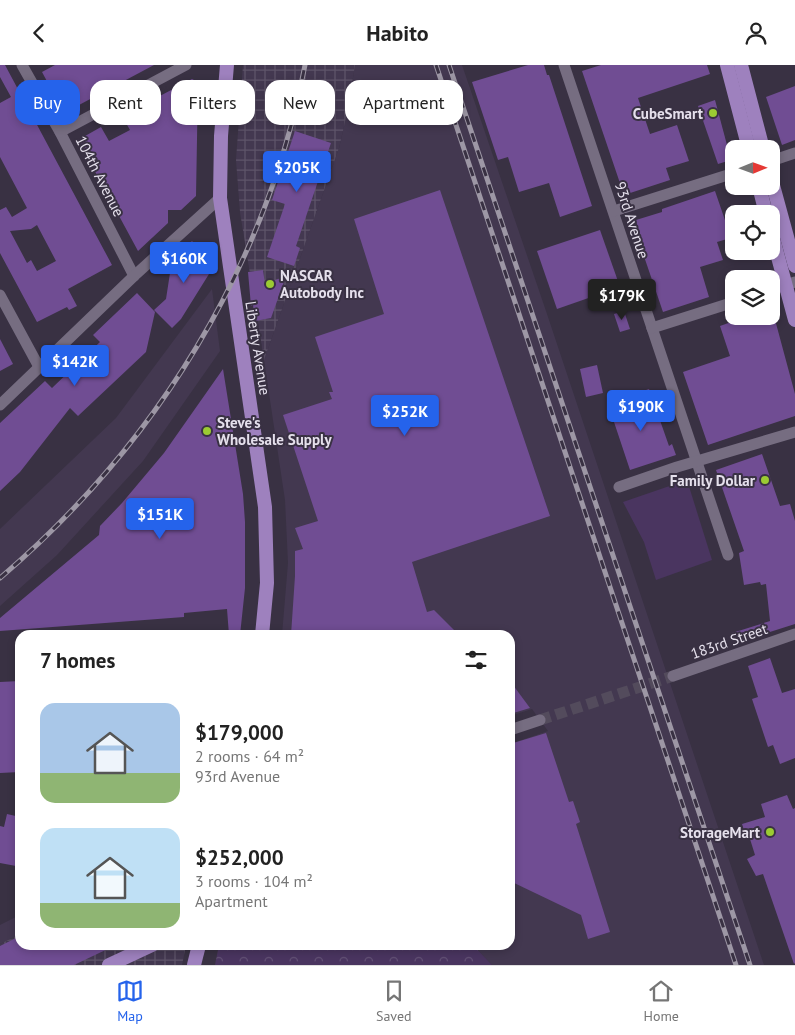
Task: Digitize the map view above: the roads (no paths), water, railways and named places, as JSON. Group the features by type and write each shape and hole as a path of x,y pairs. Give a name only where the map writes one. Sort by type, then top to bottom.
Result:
{"main road":[{"name":"Liberty Avenue","path":"227,65 221,136 220,198 265,507 267,577 262,630"},
{"path":"726,65 747,140"},
{"path":"741,65 761,140"},
{"path":"776,195 795,266"},
{"path":"780,254 791,283 795,320"},
{"path":"109,965 141,950"},
{"path":"194,965 197,950"}],"street":[{"name":"104th Avenue","path":"22,65 60,132 134,276"},
{"path":"60,132 186,65"},
{"name":"93rd Avenue","path":"564,65 728,555"},
{"path":"780,158 795,153"},
{"path":"614,211 725,176"},
{"path":"0,405 134,276 220,198"},
{"path":"0,295 39,367"},
{"path":"652,328 725,305"},
{"path":"619,487 795,432"},
{"name":"183rd Street","path":"673,676 795,634"},
{"path":"515,728 540,720"}],"tunnel":[{"path":"540,720 673,676"}],"railway":[{"path":"0,578 56,526 108,470 155,410 196,347 232,281 263,212 287,140 305,65"},
{"path":"436,65 736,965"},
{"path":"449,65 750,965"}],"place":[{"name":"CubeSmart","path":"713,113"},
{"name":"NASCAR Autobody Inc","path":"270,284"},
{"name":"Steve's Wholesale Supply","path":"207,431"},
{"name":"Family Dollar","path":"765,480"},
{"name":"StorageMart","path":"770,832"}]}
